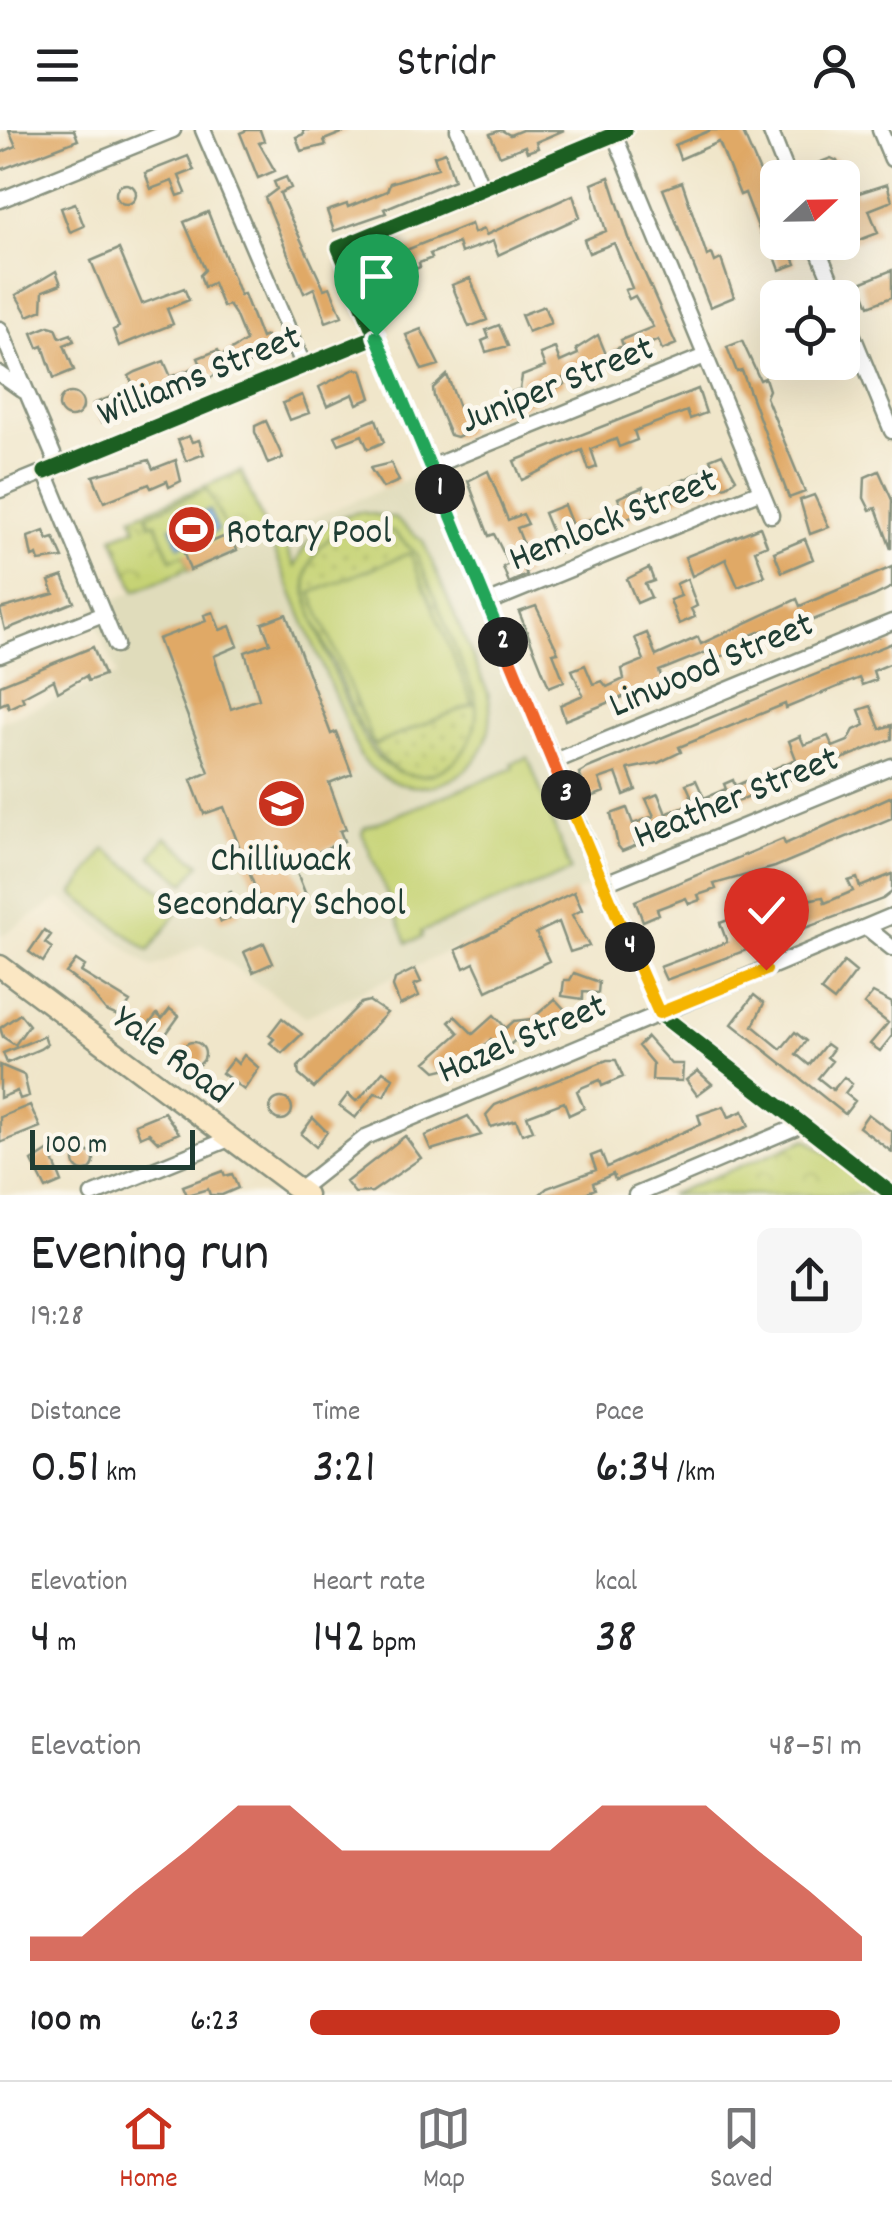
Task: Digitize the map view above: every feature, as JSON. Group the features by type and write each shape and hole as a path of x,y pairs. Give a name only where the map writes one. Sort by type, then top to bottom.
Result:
{"main road":[{"name":"Yale Road","path":"0,966 302,1192"}],"street":[{"path":"0,200 173,130"},
{"path":"204,130 303,364"},
{"path":"458,130 482,189"},
{"path":"770,130 782,160"},
{"path":"880,130 892,159"},
{"path":"770,515 620,132 339,248 659,1013 892,1194"},
{"path":"0,330 116,645"},
{"name":"Williams Street","path":"0,490 376,336"},
{"path":"860,353 892,430"},
{"name":"Juniper Street","path":"431,467 705,356"},
{"path":"0,374 26,392"},
{"name":"Hemlock Street","path":"487,602 761,491"},
{"path":"0,656 103,614"},
{"name":"Linwood Street","path":"553,762 892,622"},
{"name":"Heather Street","path":"603,884 892,766"},
{"name":"Hazel Street","path":"302,1192 366,1137 892,916"},
{"path":"866,927 892,948"},
{"path":"636,1195 801,1125"},
{"path":"92,1195 229,1138"}],"shaded area":[{"name":"Chilliwack Secondary School","path":"425,472 595,884 305,1017 202,944 152,968 60,898 0,937 0,722 117,675 91,609"}],"green space":[{"path":"241,471 269,536 135,591 113,537 136,528 132,517"},
{"name":"Rotary Pool","path":"207,489 237,550 190,570 184,554 171,559 156,523 150,524 147,515"},
{"path":"360,512 394,518 423,541 488,693 490,722 483,747 470,766 451,780 428,786 405,785 381,775 360,756 272,545 283,541 295,567 305,546 319,530","holes":["365,525 394,532 417,555 475,696 476,718 471,738 460,755 429,774 411,775 392,769 374,754 346,703 307,597 308,570 329,539"]},
{"path":"365,525 394,532 417,555 475,696 477,722 470,745 458,759 433,774 411,776 393,768 376,752 351,707 310,605 306,581 316,551 337,533"},
{"path":"410,553 473,704 374,745 311,593"},
{"path":"528,757 571,871 421,932 422,937 407,943 362,833 364,828 514,768 512,763"},
{"path":"166,837 200,864 185,883 151,856"},
{"path":"105,849 182,906 149,951 73,894"},
{"path":"807,1139 884,1195 669,1195"}],"water":[{"path":"209,510 218,530 179,546 171,527"}],"building":[{"path":"9,130 74,130 78,140 0,170 0,153 16,146"},
{"path":"260,130 264,141 259,143 275,171 258,178 240,133"},
{"path":"303,130 349,130 324,140 326,145 301,151 296,137 304,134"},
{"path":"501,130 510,135 522,130 564,130 536,142 538,148 527,152 525,146 500,156 490,134"},
{"path":"711,130 741,130 760,173 760,232 719,142 680,159 675,145"},
{"path":"445,152 454,180 384,209 386,213 334,231 327,211 347,204 348,207 387,191 390,183 438,168 434,156"},
{"path":"188,156 194,170 179,176 186,193 178,196 172,181 151,189 145,173"},
{"path":"286,177 291,188 280,193 284,204 324,289 330,287 342,316 326,322 314,288 304,293 265,198 277,189 274,182"},
{"path":"609,177 629,238 676,344 662,350 658,340 638,349 642,357 620,365 613,350 623,346 621,340 653,327 635,296 629,299 625,290 632,288 614,243 589,253 584,240 606,231 592,184"},
{"path":"682,182 707,256 712,254 715,262 721,259 734,297 710,307 663,189"},
{"path":"126,184 136,194 126,204 116,194"},
{"path":"887,184 892,201 869,210 878,233 860,240 860,193"},
{"path":"573,195 580,217 498,255 493,241 461,253 458,243 430,254 432,258 419,263 420,267 385,282 393,302 381,307 366,269 369,265 471,224 474,233 484,229 486,235"},
{"path":"75,203 84,226 70,232 61,208"},
{"path":"208,212 240,295 244,294 261,338 266,336 273,354 239,368 233,364 199,385 182,392 180,388 101,422 93,404 134,388 129,376 136,372 164,361 171,377 201,365 198,358 218,350 221,356 246,341 235,314 229,305 223,307 213,283 204,287 200,275 205,270 184,222"},
{"path":"119,249 142,304 184,288 189,300 167,309 173,324 119,346 113,330 119,327 91,261"},
{"path":"776,260 794,260 796,264 780,270"},
{"path":"892,270 892,297 869,306 860,283"},
{"path":"56,271 61,284 43,291 42,310 28,316 16,295"},
{"path":"470,278 487,320 469,327 452,285"},
{"path":"544,306 551,323 528,332 521,315"},
{"path":"499,325 508,346 486,352 482,341 489,338 486,330"},
{"path":"49,326 56,328 60,338 71,334 74,341 64,345 74,370 54,378 43,346 38,348 32,333"},
{"path":"421,329 439,365 422,370 406,335"},
{"path":"598,335 608,359 563,378 565,384 548,391 550,395 496,416 490,400 520,389 522,376 545,367 540,354 555,348 560,362 578,354 576,349"},
{"path":"742,341 760,380 766,380 769,390 766,397 805,492 789,498 742,371 737,372 727,347"},
{"path":"355,369 362,370 371,398 357,404 353,394 327,406 319,387"},
{"path":"447,375 468,432 457,437 450,435 434,397 433,388"},
{"path":"698,389 706,413 690,419 687,411 634,431 637,440 619,447 616,439 591,449 597,467 589,470 582,450 522,480 514,461"},
{"path":"71,393 83,405 71,417 59,405"},
{"path":"302,395 309,413 290,420 283,403"},
{"path":"376,419 384,442 368,449 362,435 339,444 335,436"},
{"path":"266,421 283,458 268,464 255,432 255,426"},
{"path":"189,436 192,442 199,440 204,454 186,461 178,440"},
{"path":"722,454 736,479 727,486 694,492 570,542 560,552 544,513 564,505 572,525 603,515 622,508 618,498 643,487 646,495 679,482 713,466 710,459"},
{"path":"149,460 153,469 176,460 181,481 169,487 167,481 151,488 149,484 104,502 93,476"},
{"path":"391,463 399,481 383,488 370,468"},
{"path":"488,471 508,520 523,514 528,524 517,528 525,548 517,551 527,575 509,583 503,567 509,564 494,534 489,536 468,481"},
{"path":"879,471 892,500 891,549 876,508 870,510 864,498 865,477"},
{"path":"814,495 829,527 810,534 800,500"},
{"path":"760,527 767,545 755,550 765,576 738,587 726,559 692,576 685,557"},
{"path":"44,531 48,540 54,538 63,558 39,561 37,555 32,557 28,537"},
{"path":"230,534 237,550 190,570 184,554"},
{"path":"805,539 813,559 782,572 774,552"},
{"path":"892,567 892,587 874,596 767,638 764,630 741,639 745,647 715,659 711,650 659,671 663,681 565,720 560,705 583,695 572,670 585,665 593,684 602,681 607,687 624,679 622,669 644,660 635,638 647,633 656,656 698,637 701,644 797,599 800,606"},
{"path":"649,568 654,581 645,584 651,597 637,603 627,579"},
{"path":"63,576 74,602 5,630 0,609 54,594 49,581"},
{"path":"687,579 697,606 691,609 695,617 679,624 670,600 681,596 676,584"},
{"path":"536,606 558,652 553,653 564,681 549,687 519,612"},
{"path":"213,612 220,630 230,626 238,646 214,656 231,709 259,699 245,652 270,643 262,623 286,614 331,734 336,732 352,774 329,783 346,829 340,831 344,841 293,863 306,895 288,902 286,897 266,905 259,898 224,807 204,814 191,780 209,772 158,639 206,621 204,615"},
{"path":"892,643 892,663 873,671 876,680 862,685 859,678 786,708 785,704 679,747 681,752 658,763 628,769 636,790 624,795 616,773 599,779 604,792 589,798 579,773 588,768"},
{"path":"93,647 104,675 88,681 86,676 58,692 54,680 9,708 7,702 0,705 0,685"},
{"path":"871,706 880,729 892,725 892,739 635,842 637,845 622,851 618,846 611,814 627,808 633,824 654,816 646,799 658,794 666,814 694,802 686,784 696,780 704,798 726,789 724,784 733,780 735,786 796,759 789,741 800,736 804,745 828,736 833,747 848,741 854,730 865,725 859,710"},
{"path":"892,796 892,818 775,867 714,884 716,889 698,895 700,900 689,904 686,898 657,909 659,914 643,921 635,901 783,839 785,844"},
{"path":"892,874 892,892 883,899 666,980 660,967 727,942 720,923 733,918 740,936 795,916 792,907 801,901 823,897 825,903 853,891 848,881 857,878 860,887"},
{"path":"231,892 240,914 221,922 212,900"},
{"path":"574,892 582,910 572,915 589,946 570,952 559,922 536,933 549,961 487,991 474,963 464,968 456,950"},
{"path":"44,930 51,935 45,943 52,948 43,962 29,952"},
{"path":"264,943 273,963 253,972 244,952"},
{"path":"76,960 85,966 81,972 130,1002 120,1017 106,1011 89,990 66,973"},
{"path":"844,962 856,972 834,1001 821,991"},
{"path":"415,969 421,982 414,985 419,996 400,1005 393,987 395,979"},
{"path":"574,973 599,982 598,993 583,992 583,999 562,996 564,980 570,980"},
{"path":"873,993 892,1003 892,1036 880,1051 870,1044 888,1023 864,1004"},
{"path":"754,995 764,1003 753,1026 781,1049 795,1032 806,1041 796,1054 809,1065 826,1044 833,1049 827,1057 832,1061 818,1078 833,1090 844,1077 852,1084 845,1093 855,1101 845,1114 732,1024"},
{"path":"555,999 567,1012 554,1023 544,1021 524,1040 520,1036 502,1052 491,1039 467,1063 460,1056 448,1068 436,1071 426,1062 459,1033 449,1022 455,1016 473,1034 494,1015 506,1028 514,1021 532,1019"},
{"path":"369,1001 387,1013 314,1088 299,1075 298,1067 361,1003"},
{"path":"170,1009 179,1016 161,1041 154,1042 145,1029 157,1014 162,1019"},
{"path":"20,1014 29,1025 15,1045 3,1037 0,1028"},
{"path":"282,1018 302,1034 282,1053 270,1043 274,1039 269,1035"},
{"path":"44,1036 47,1044 7,1063 3,1053"},
{"path":"647,1037 671,1064 683,1064 682,1081 652,1080 653,1064 638,1046"},
{"path":"193,1042 205,1054 193,1066 181,1054"},
{"path":"244,1055 259,1068 244,1090 222,1073 233,1059 238,1064"},
{"path":"607,1060 616,1060 623,1077 602,1086 600,1080 577,1091 584,1108 569,1115 564,1102 527,1116 533,1130 522,1134 516,1120 491,1127 486,1115 495,1105"},
{"path":"0,1065 24,1075 29,1096 20,1099 17,1091 0,1098"},
{"path":"383,1071 393,1078 384,1096 375,1093 355,1118 339,1106 348,1094 356,1101"},
{"path":"698,1071 712,1084 697,1095 686,1080"},
{"path":"281,1098 289,1101 289,1117 281,1120 273,1117 270,1109 273,1101"},
{"path":"30,1105 40,1127 0,1143 0,1117"},
{"path":"724,1106 729,1117 743,1111 749,1126 615,1180 613,1174 593,1183 595,1189 581,1195 539,1195 547,1188 596,1170 591,1156 601,1152 607,1167 701,1124 698,1115"},
{"path":"164,1112 179,1133 158,1142 149,1133 140,1137 135,1124"},
{"path":"868,1114 892,1132 892,1152 859,1127"},
{"path":"468,1116 481,1135 431,1150 425,1136"},
{"path":"313,1118 327,1132 316,1147 301,1134"},
{"path":"405,1136 421,1158 372,1192 355,1193 346,1182"},
{"path":"49,1150 62,1182 46,1189 32,1161"},
{"path":"84,1151 94,1161 84,1171 74,1161"},
{"path":"223,1171 225,1176 232,1174 238,1188 222,1195 210,1195 208,1189 187,1195 183,1186"}],"cycle path":[{"path":"625,130 339,248 659,1013 892,1194"},
{"path":"45,472 377,336"}],"place":[{"name":"Rotary Pool","path":"191,529"},
{"name":"Chilliwack Secondary School","path":"281,803"}],"route":[{"path":"376,336 659,1013 766,970"}]}
